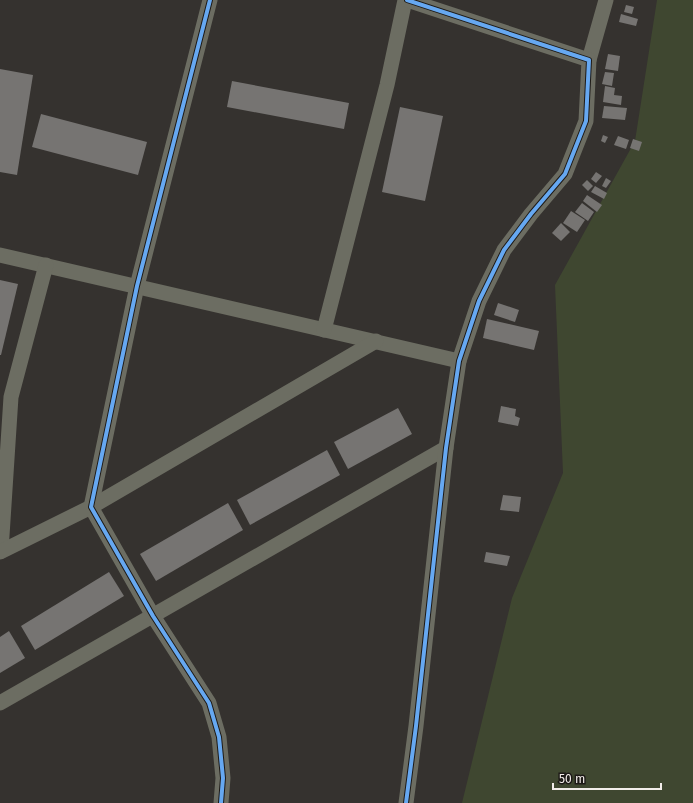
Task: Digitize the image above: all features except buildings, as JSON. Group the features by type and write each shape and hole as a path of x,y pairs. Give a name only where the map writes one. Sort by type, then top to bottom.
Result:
{"street":[{"path":"210,0 137,286 91,506 153,616 210,703 219,736 223,778 221,803"},
{"path":"324,330 387,85 406,0 589,60"},
{"path":"406,803 417,718 446,448 459,361 479,301 504,250 531,214 565,174 586,121 589,60 606,0"},
{"path":"0,255 459,361"},
{"path":"1,552 10,398 46,265"},
{"path":"1,552 91,506 376,341"},
{"path":"0,703 446,448"}],"green space":[{"path":"657,0 693,0 693,803 462,803 512,598 563,473 555,285 635,141"}],"cycle path":[{"path":"210,0 137,286 91,507 153,616 209,703 219,737 223,778 221,803"},
{"path":"406,803 416,726 446,448 459,361 479,301 504,250 531,214 565,174 586,121 589,60 407,0"}]}
